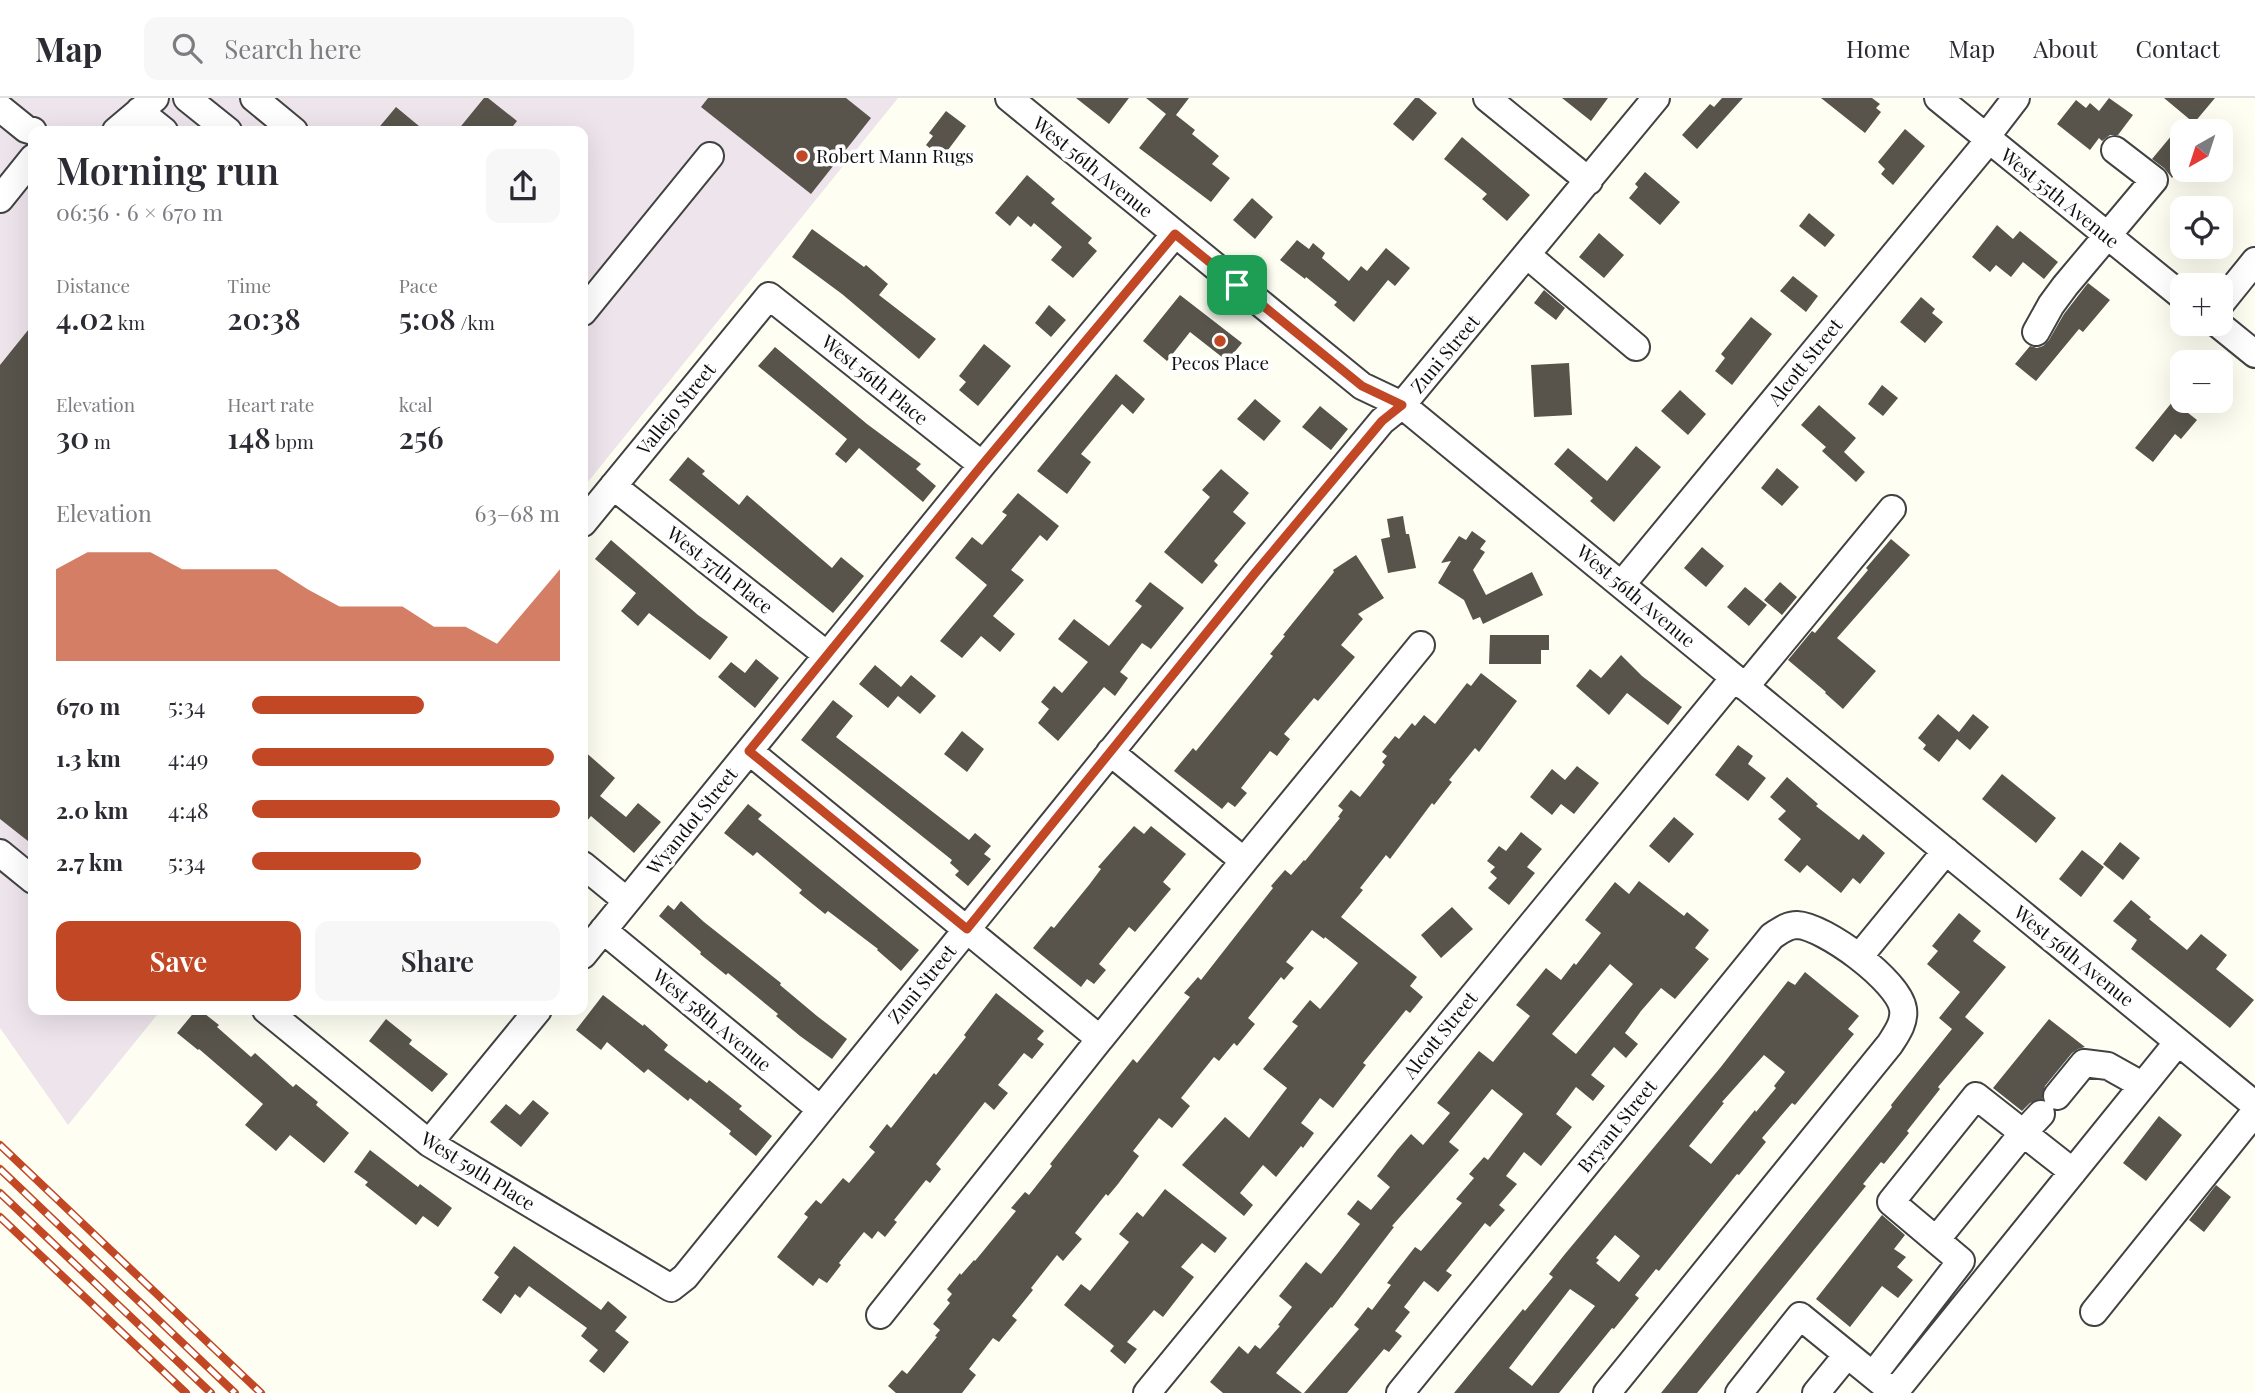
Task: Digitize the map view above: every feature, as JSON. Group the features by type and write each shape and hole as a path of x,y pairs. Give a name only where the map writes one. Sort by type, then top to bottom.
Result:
{"street":[{"path":"187,98 222,126"},
{"path":"254,98 288,126"},
{"name":"West 56th Avenue","path":"1009,98 1362,386 1402,405 2255,1105"},
{"path":"1487,98 1588,181"},
{"name":"Zuni Street","path":"671,1288 685,1277 1382,421 1402,405 1656,98"},
{"name":"West 55th Avenue","path":"1938,98 2170,286"},
{"name":"Alcott Street","path":"1622,584 1987,138 2016,98"},
{"path":"122,126 147,105 161,126"},
{"path":"0,108 28,130"},
{"path":"2036,332 2065,286 2154,180 2115,150"},
{"path":"588,306 710,156"},
{"path":"0,199 28,164"},
{"name":"Wyandot Street","path":"588,949 982,465 1175,234"},
{"path":"1527,255 1636,347"},
{"path":"2233,288 2255,261"},
{"name":"West 56th Place","path":"769,296 982,465"},
{"name":"Vallejo Street","path":"588,517 769,296"},
{"path":"2233,336 2255,354"},
{"name":"West 57th Place","path":"613,486 827,655"},
{"name":"Alcott Street","path":"1147,1393 1740,682 1892,509"},
{"path":"880,1315 1100,1039 1421,645"},
{"path":"749,751 1100,1039"},
{"path":"1110,752 1244,861"},
{"path":"1607,1393 1891,1044 1901,1026 1904,1012 1899,997 1859,957 1946,851"},
{"path":"0,853 28,876"},
{"path":"588,869 627,901"},
{"name":"Bryant Street","path":"1399,1393 1772,936 1796,925 1812,928 1859,957"},
{"name":"West 58th Avenue","path":"603,930 820,1110"},
{"name":"West 59th Place","path":"272,1015 429,1143 671,1288"},
{"path":"429,1143 534,1015"},
{"path":"1739,1393 1800,1317 1894,1393 2178,1042"},
{"path":"1936,1240 2084,1063 2108,1066 2142,1085"},
{"path":"1873,1375 1961,1261 1891,1202 1976,1096 2040,1114 2073,1172"},
{"path":"2094,1312 2255,1112"},
{"path":"1816,1393 1847,1355"}],"shaded area":[{"path":"0,98 898,98 588,482 588,126 28,126 28,1015 157,1015 68,1125 0,1028"}],"building":[{"path":"484,98 488,98 517,121 513,126 461,126"},
{"name":"Robert Mann Rugs","path":"708,98 846,98 871,118 811,194 701,107"},
{"path":"1076,98 1129,98 1109,124"},
{"path":"1146,98 1189,98 1176,115 1195,130 1192,134 1219,156 1212,164 1230,178 1211,202 1139,148 1166,114"},
{"path":"1415,98 1419,98 1437,113 1413,141 1393,124"},
{"path":"1562,98 1608,98 1591,121"},
{"path":"1722,98 1743,98 1697,149 1682,135 1710,104 1714,107"},
{"path":"1821,98 1872,98 1880,104 1876,108 1881,112 1865,133"},
{"path":"2109,98 2133,115 2118,135 2110,135 2102,141 2099,138 2090,150 2057,124 2076,100 2086,108 2090,103 2099,111"},
{"path":"2164,98 2215,98 2197,119 2189,119"},
{"path":"396,107 419,126 380,126"},
{"path":"946,111 966,126 942,158 926,145 933,136 929,133"},
{"path":"1905,129 1925,146 1893,185 1881,174 1885,169 1878,162"},
{"path":"1462,137 1530,195 1507,221 1482,199 1487,194 1444,159"},
{"path":"2170,137 2170,176 2152,159"},
{"path":"1645,172 1680,202 1660,225 1629,198 1638,187 1635,184"},
{"path":"1027,175 1055,199 1051,203 1092,238 1088,243 1097,251 1073,278 1051,260 1062,247 1034,223 1031,227 1018,216 1010,226 995,213"},
{"path":"1252,198 1273,217 1255,239 1233,220"},
{"path":"1809,213 1835,235 1825,247 1799,226"},
{"path":"1997,225 2013,239 2020,231 2058,262 2044,279 2023,262 2011,277 1996,265 1990,272 1972,257"},
{"path":"812,229 864,267 866,265 888,284 879,295 936,339 919,359 842,294 792,257"},
{"path":"1599,233 1624,255 1604,278 1579,257"},
{"path":"1297,240 1309,249 1313,243 1325,253 1322,258 1349,281 1361,266 1367,271 1386,248 1410,268 1395,286 1388,280 1354,322 1334,305 1337,302 1280,260"},
{"path":"1793,276 1818,296 1806,312 1780,291"},
{"path":"2088,283 2110,300 2083,332 2079,329 2036,381 2015,364 2030,346 2037,348 2049,340 2064,314"},
{"path":"1544,290 1565,308 1556,320 1534,303"},
{"path":"1180,295 1242,343 1227,361 1190,332 1167,361 1143,341"},
{"path":"1921,297 1935,309 1932,313 1943,322 1925,343 1900,322"},
{"path":"1049,305 1066,320 1051,337 1035,323"},
{"path":"1751,317 1772,334 1732,385 1715,371 1725,358 1721,354"},
{"path":"28,330 28,841 0,819 0,365"},
{"path":"984,344 1011,366 978,406 959,390 966,382 959,376"},
{"path":"775,347 867,424 921,464 916,469 936,486 923,502 859,448 846,463 835,454 847,439 758,366"},
{"path":"1569,363 1572,415 1534,417 1531,365"},
{"path":"1116,374 1145,399 1133,414 1122,404 1081,454 1091,462 1067,494 1037,471"},
{"path":"1882,385 1898,398 1883,416 1868,404"},
{"path":"1680,390 1706,414 1688,435 1661,411"},
{"path":"1255,399 1281,421 1264,441 1237,419"},
{"path":"1819,405 1856,438 1844,452 1865,472 1856,482 1822,451 1826,447 1801,425"},
{"path":"2170,405 2170,413 2188,413 2197,420 2181,439 2175,434 2153,462 2135,448"},
{"path":"1320,406 1348,429 1331,450 1302,427"},
{"path":"1636,446 1661,467 1614,522 1590,501 1593,498 1554,464 1568,448 1607,481"},
{"path":"688,457 705,471 702,474 739,505 747,495 832,568 841,557 864,576 833,613 669,480"},
{"path":"1777,468 1799,487 1782,506 1761,488"},
{"path":"1221,469 1249,493 1233,512 1246,523 1214,561 1218,565 1202,584 1164,552 1210,497 1202,490"},
{"path":"1018,493 1059,526 1047,541 1040,535 1011,570 1024,580 993,616 1015,634 1000,652 981,636 962,658 940,641 987,585 955,558 972,537 982,545 1007,515 1002,512"},
{"path":"1403,516 1416,568 1388,573 1381,539 1390,537 1387,519"},
{"path":"1472,531 1486,541 1480,549 1485,552 1473,570 1486,595 1532,572 1543,595 1483,624 1480,617 1473,620 1464,600 1438,583 1451,561 1441,563 1459,536 1466,540"},
{"path":"1891,539 1910,555 1837,638 1876,671 1843,709 1788,660 1812,631 1815,633"},
{"path":"611,540 698,615 728,637 710,660 649,613 638,626 621,611 636,593 595,559"},
{"path":"1702,547 1724,566 1706,587 1684,568"},
{"path":"1356,555 1384,598 1358,614 1363,619 1341,645 1355,657 1318,701 1314,698 1284,734 1290,739 1277,756 1270,751 1241,788 1247,793 1235,807 1228,802 1222,809 1174,771 1193,748 1196,751 1273,656 1270,654 1285,636 1283,635 1333,570"},
{"path":"1150,582 1184,608 1151,649 1142,643 1120,672 1128,678 1115,696 1104,687 1058,741 1038,723 1049,709 1041,702 1054,686 1062,693 1088,662 1058,639 1074,619 1109,646 1142,606 1135,601"},
{"path":"1780,582 1797,597 1782,615 1764,600"},
{"path":"1745,587 1767,605 1749,626 1727,607"},
{"path":"1490,635 1549,635 1549,650 1541,650 1541,664 1489,664"},
{"path":"1621,655 1642,676 1682,707 1668,725 1627,693 1609,715 1576,686 1590,669 1601,678"},
{"path":"756,659 779,678 755,708 718,677 731,662 745,673"},
{"path":"875,665 901,687 911,675 936,696 920,714 898,696 888,708 859,684"},
{"path":"1481,673 1517,701 1479,752 1475,748 1449,780 1452,782 1434,805 1432,803 1390,859 1386,855 1341,917 1417,977 1410,986 1423,997 1410,1013 1406,1010 1363,1063 1366,1065 1333,1108 1320,1098 1301,1123 1314,1133 1303,1148 1301,1146 1276,1177 1263,1165 1240,1193 1253,1205 1244,1216 1182,1165 1225,1117 1249,1138 1287,1088 1263,1069 1298,1026 1292,1022 1310,1000 1320,1009 1358,963 1312,930 1286,962 1294,968 1284,980 1281,977 1248,1018 1255,1024 1237,1046 1234,1043 1219,1061 1214,1057 1181,1098 1190,1106 1172,1128 1159,1118 1133,1151 1139,1156 1075,1233 1082,1239 1063,1261 1057,1255 1012,1316 1017,1320 999,1342 993,1338 969,1369 976,1375 962,1393 896,1393 888,1386 902,1370 907,1374 937,1337 935,1336 940,1330 933,1324 950,1303 947,1300 952,1294 947,1289 960,1273 961,1275 975,1261 1016,1211 1011,1208 1025,1192 1029,1195 1052,1166 1050,1164 1133,1059 1137,1063 1190,997 1184,993 1198,977 1201,980 1285,870 1291,875 1305,861 1340,818 1338,817 1343,810 1338,806 1351,790 1360,797 1385,765 1382,762 1387,756 1382,752 1395,736 1399,739 1412,723 1415,726 1424,715 1435,724 1467,683 1471,686"},
{"path":"833,700 853,716 836,737 969,840 975,833 991,846 984,854 991,859 968,886 955,875 959,871 950,863 952,860 801,740"},
{"path":"1938,714 1959,732 1973,714 1989,727 1970,750 1957,739 1939,762 1923,749 1926,745 1918,738"},
{"path":"962,731 984,749 967,772 944,754"},
{"path":"1738,745 1753,756 1748,764 1766,778 1748,801 1715,775"},
{"path":"588,754 615,778 600,796 626,817 638,803 661,822 634,853 591,816 588,820"},
{"path":"1577,766 1599,783 1574,814 1561,804 1552,815 1530,797 1552,769 1565,780"},
{"path":"2002,774 2056,818 2036,843 1982,799"},
{"path":"1787,777 1818,804 1816,806 1859,840 1863,834 1885,853 1860,884 1853,878 1841,893 1807,865 1800,873 1784,860 1801,839 1778,819 1786,811 1770,797"},
{"path":"748,804 762,815 758,819 919,950 901,971 878,949 799,893 802,890 757,852 753,856 724,833"},
{"path":"1674,817 1694,834 1669,863 1649,846"},
{"path":"1134,826 1144,834 1151,826 1186,854 1163,882 1171,889 1135,932 1129,927 1099,964 1106,970 1094,984 1087,979 1081,987 1033,948 1051,926 1054,928 1101,869 1098,867"},
{"path":"1521,832 1542,849 1527,867 1535,873 1509,905 1488,888 1497,878 1490,872 1495,867 1487,861 1499,846 1506,851"},
{"path":"2120,842 2140,858 2123,880 2103,864"},
{"path":"2082,850 2104,867 2081,897 2059,879"},
{"path":"1639,881 1684,916 1687,912 1709,930 1695,948 1709,959 1675,999 1661,988 1641,1011 1625,1033 1638,1044 1626,1058 1614,1047 1591,1075 1605,1086 1593,1101 1576,1087 1556,1114 1572,1127 1541,1166 1524,1152 1506,1176 1517,1184 1499,1205 1505,1210 1490,1227 1485,1223 1446,1271 1452,1275 1438,1292 1424,1281 1404,1307 1410,1312 1395,1331 1402,1336 1389,1352 1384,1349 1347,1393 1304,1393 1359,1329 1354,1325 1368,1307 1372,1310 1391,1285 1387,1283 1415,1247 1421,1251 1462,1203 1456,1199 1474,1178 1469,1174 1484,1157 1488,1160 1523,1114 1492,1089 1449,1142 1459,1150 1392,1226 1394,1227 1332,1308 1276,1373 1302,1393 1223,1393 1210,1382 1239,1346 1248,1354 1255,1345 1260,1349 1280,1326 1278,1325 1292,1307 1279,1296 1306,1262 1321,1274 1360,1224 1347,1214 1358,1200 1371,1210 1390,1187 1377,1176 1397,1150 1411,1134 1423,1145 1450,1113 1437,1103 1479,1051 1493,1062 1530,1016 1516,1005 1546,968 1561,980 1601,933 1585,920 1615,882 1629,894","holes":["1610,964 1633,984 1576,1054 1552,1034"]},
{"path":"2131,900 2151,917 2149,919 2187,950 2201,934 2227,955 2216,969 2254,1000 2230,1028 2131,949 2137,940 2113,921"},
{"path":"681,901 847,1039 832,1059 800,1036 728,973 726,975 700,954 701,952 659,916 668,905 674,910"},
{"path":"1452,907 1473,929 1441,958 1421,935"},
{"path":"1959,913 1981,931 1973,941 2006,967 1965,1017 1984,1033 1938,1087 1940,1089 1907,1131 1909,1133 1884,1164 1881,1162 1863,1184 1866,1186 1697,1393 1661,1393 1952,1029 1939,1018 1960,992 1927,964 1938,951 1932,946"},
{"path":"1805,972 1859,1016 1848,1029 1854,1034 1795,1105 1792,1103 1762,1138 1766,1142 1659,1271 1656,1269 1635,1295 1639,1298 1614,1329 1612,1328 1559,1393 1454,1393 1553,1277 1549,1274 1720,1068 1788,981 1795,985","holes":["1764,1055 1785,1072 1774,1086 1776,1088 1711,1164 1689,1146 1724,1103 1722,1102","1615,1235 1640,1256 1619,1282 1596,1263 1599,1260 1596,1258","1570,1289 1595,1306 1532,1386 1509,1368"]},
{"path":"996,993 1044,1031 1037,1039 1044,1044 1032,1059 1024,1053 998,1085 1008,1093 994,1110 985,1102 936,1164 941,1169 930,1183 926,1180 894,1220 897,1222 885,1237 878,1231 872,1239 864,1232 827,1283 819,1278 813,1286 777,1257 808,1217 804,1214 816,1200 821,1204 843,1178 849,1183 875,1152 869,1147 887,1124 891,1128 934,1073 936,1075"},
{"path":"603,995 643,1026 644,1024 668,1045 664,1050 742,1106 739,1109 772,1136 756,1156 729,1134 731,1131 690,1098 688,1101 648,1069 644,1073 607,1042 601,1050 576,1030"},
{"path":"192,1015 206,1015 251,1057 255,1053 293,1087 296,1084 318,1102 316,1105 349,1133 324,1163 290,1135 276,1151 245,1125 263,1104 177,1033"},
{"path":"386,1019 412,1040 409,1044 448,1074 432,1092 369,1041"},
{"path":"2049,1019 2085,1047 2072,1053 2045,1086 2042,1099 2030,1103 2022,1111 1993,1088"},
{"path":"533,1100 549,1113 521,1147 490,1122 506,1104 520,1115"},
{"path":"2159,1116 2182,1135 2146,1181 2123,1163"},
{"path":"370,1150 418,1187 420,1184 452,1208 438,1227 423,1216 416,1225 365,1185 368,1182 354,1172"},
{"path":"2216,1185 2231,1197 2204,1232 2189,1220"},
{"path":"1165,1189 1227,1238 1215,1253 1202,1243 1181,1267 1194,1277 1163,1317 1154,1310 1127,1342 1137,1349 1125,1364 1110,1351 1114,1346 1064,1305 1081,1284 1090,1291 1129,1242 1119,1234 1137,1212 1143,1217"},
{"path":"1882,1215 1905,1235 1894,1249 1906,1257 1897,1267 1913,1280 1898,1298 1882,1286 1850,1327 1816,1299"},
{"path":"514,1246 601,1310 608,1301 627,1317 615,1331 629,1342 604,1373 589,1361 598,1350 581,1336 587,1328 529,1286 520,1298 515,1294 501,1314 482,1300 499,1277 494,1273"}],"railway":[{"path":"0,1145 261,1393"},
{"path":"0,1169 235,1393"},
{"path":"0,1193 211,1393"},
{"path":"0,1217 186,1393"}],"place":[{"name":"Robert Mann Rugs","path":"802,156"},
{"name":"Pecos Place","path":"1220,341"}],"route":[{"path":"1175,234 1237,285 1362,386 1402,405 1382,421 1255,573 967,929 749,751 1175,234"}]}
